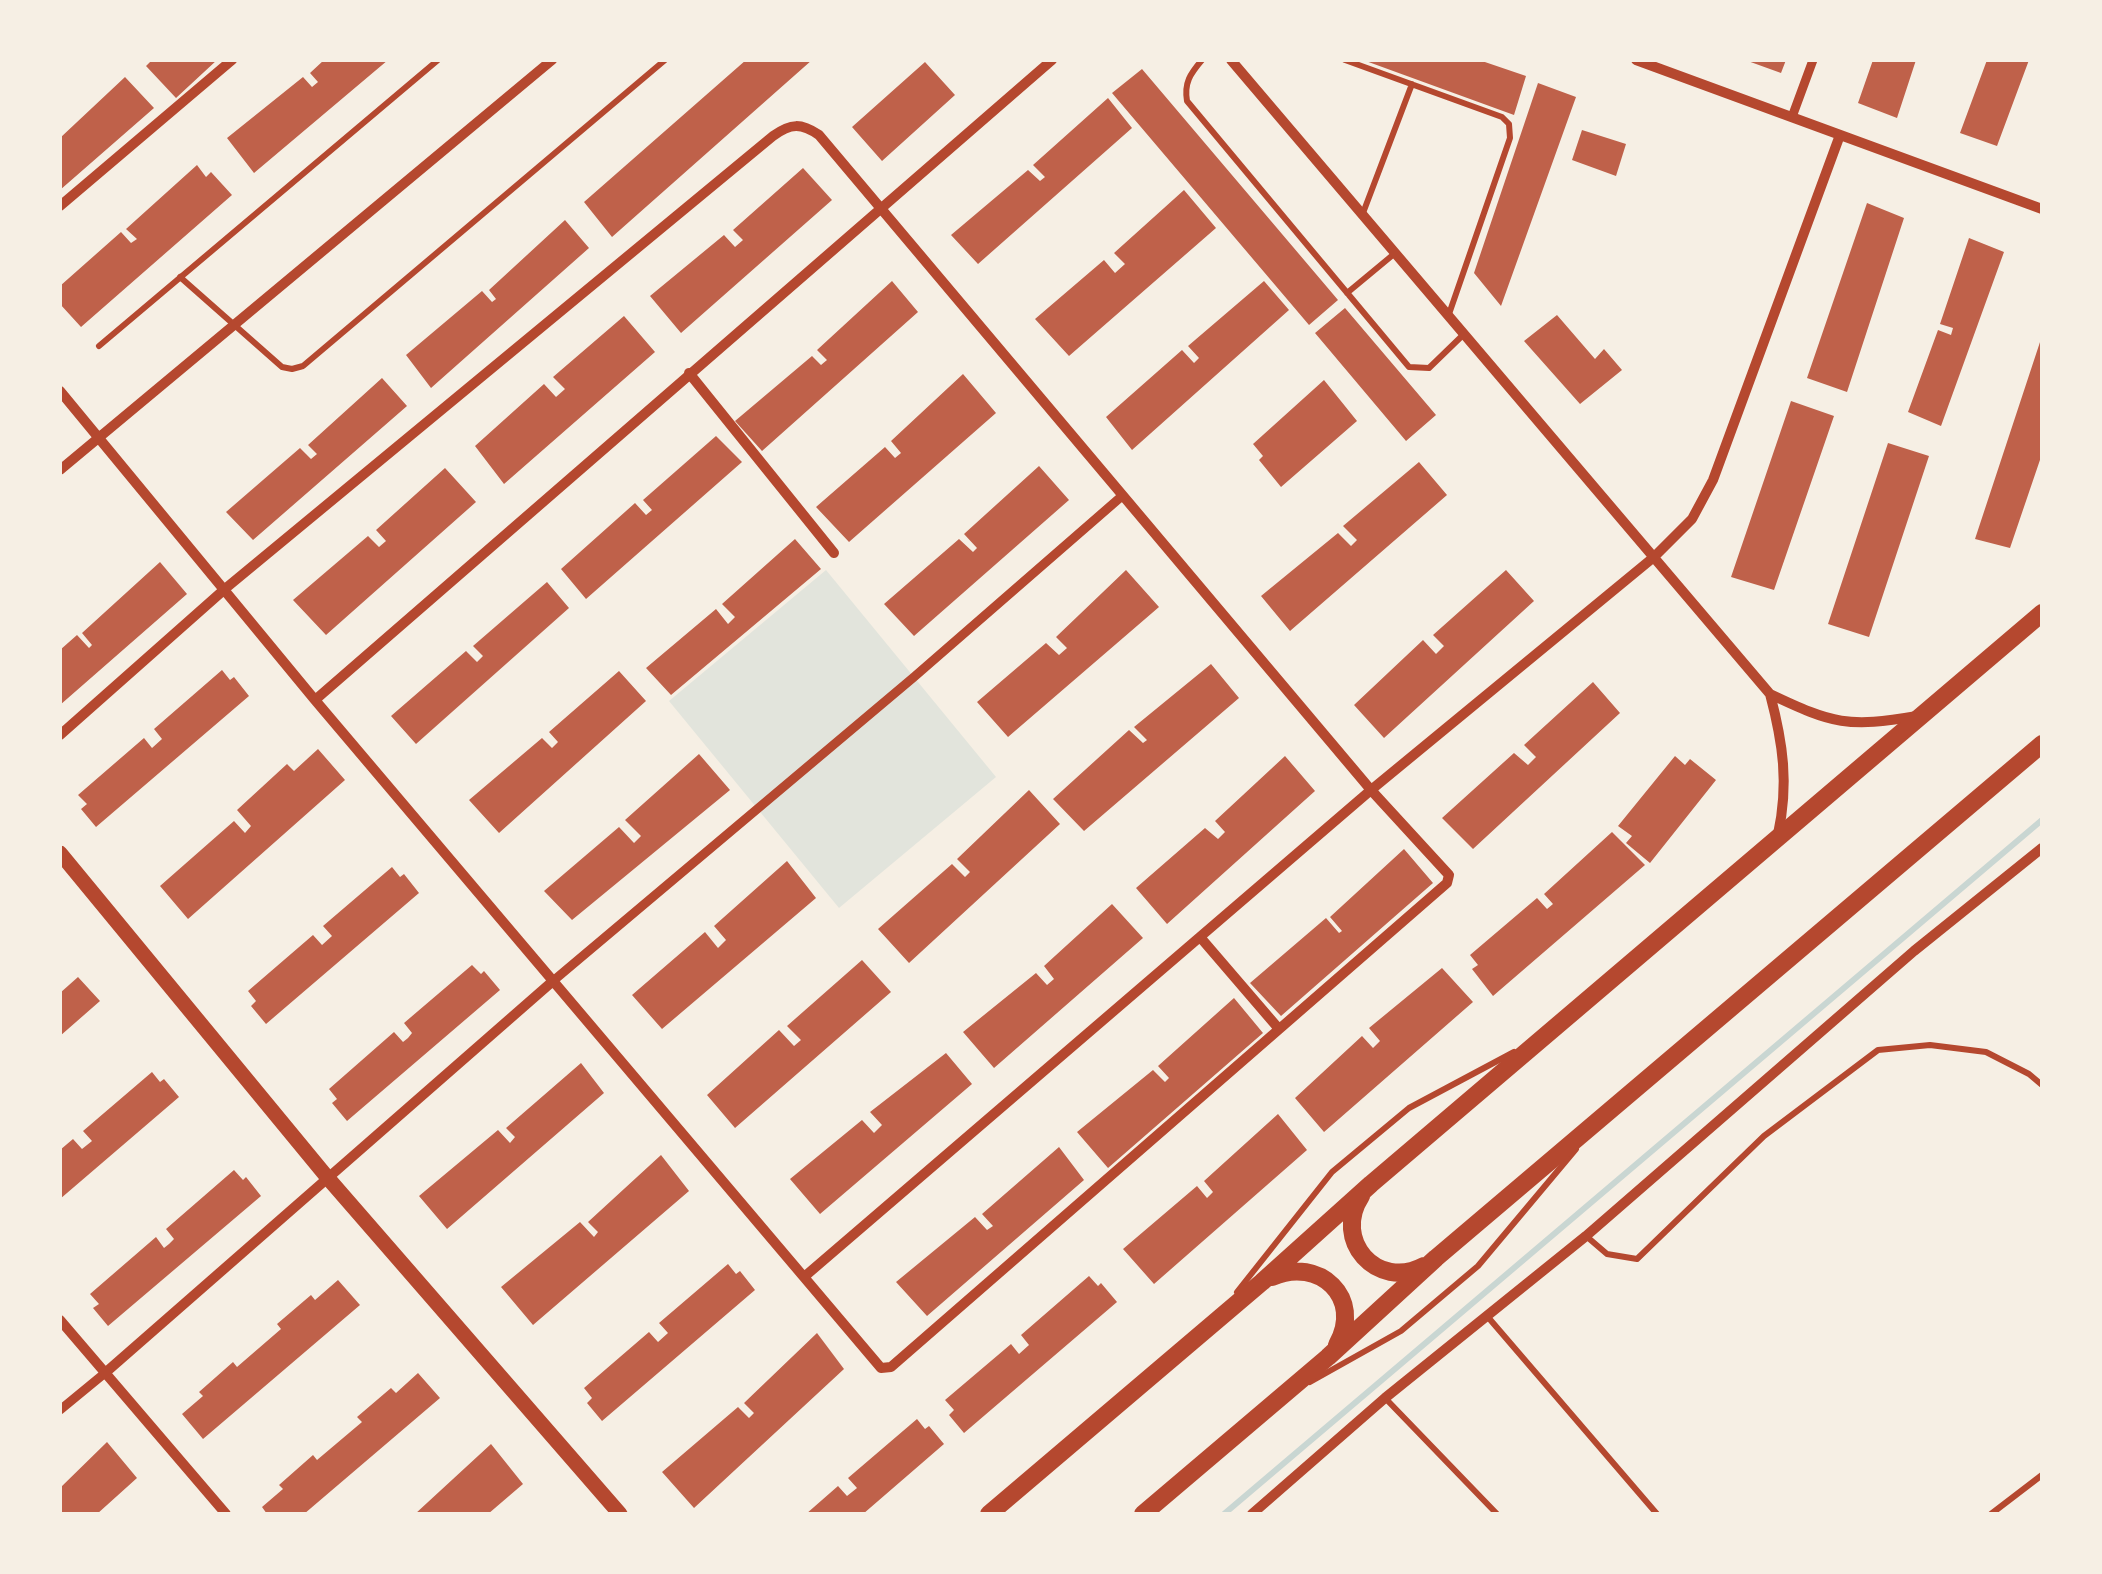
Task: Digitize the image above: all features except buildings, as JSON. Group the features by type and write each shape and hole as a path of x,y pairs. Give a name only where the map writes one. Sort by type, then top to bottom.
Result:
{"main road":[{"path":"989,1514 2042,614"},
{"path":"1143,1514 1328,1357 1436,1258 2042,744"},
{"path":"1371,1184 1356,1203 1351,1226 1356,1248 1365,1260 1385,1272 1400,1274 1415,1271 1436,1258"},
{"path":"1262,1282 1301,1270 1317,1274 1330,1284 1343,1304 1345,1320 1342,1336 1328,1357"}],"street":[{"path":"60,206 232,60"},
{"path":"60,470 552,60"},
{"path":"315,700 1052,60"},
{"path":"1231,60 1770,694 1782,738 1786,779 1778,838"},
{"path":"1636,60 2042,209"},
{"path":"1792,117 1813,60"},
{"path":"60,391 226,588 315,700 881,1368 891,1368 1447,882 1449,875 1371,790 819,134 804,126 787,126 226,588 60,734"},
{"path":"804,1277 1371,790 1654,557 1692,520 1712,480 1840,135"},
{"path":"689,373 834,553"},
{"path":"60,1410 553,981 1122,496"},
{"path":"1770,694 1836,722 1870,724 1922,715"},
{"path":"1252,1514 2042,848"},
{"path":"60,853 327,1177 620,1514"},
{"path":"1200,937 1279,1029"},
{"path":"60,1320 226,1514"}],"lane":[{"path":"98,346 438,60"},
{"path":"180,277 282,367 303,366 665,60"},
{"path":"1202,60 1190,73 1185,88 1187,101 1409,367 1429,368 1463,335"},
{"path":"1345,60 1502,117 1509,124 1510,138 1448,315"},
{"path":"1362,214 1412,84"},
{"path":"1347,294 1394,254"},
{"path":"1212,1325 1332,1172 1409,1108 1546,1035"},
{"path":"1586,1236 1607,1254 1636,1260 1764,1136 1878,1050 1930,1045 1986,1052 2030,1074 2042,1086"},
{"path":"1274,1402 1402,1331 1478,1266 1604,1116"},
{"path":"1487,1316 1657,1514"},
{"path":"1385,1398 1497,1514"},
{"path":"1992,1514 2042,1475"}],"shaded area":[{"path":"826,570 996,777 839,908 669,701"}],"waterway":[{"path":"1224,1514 2042,820"}]}
